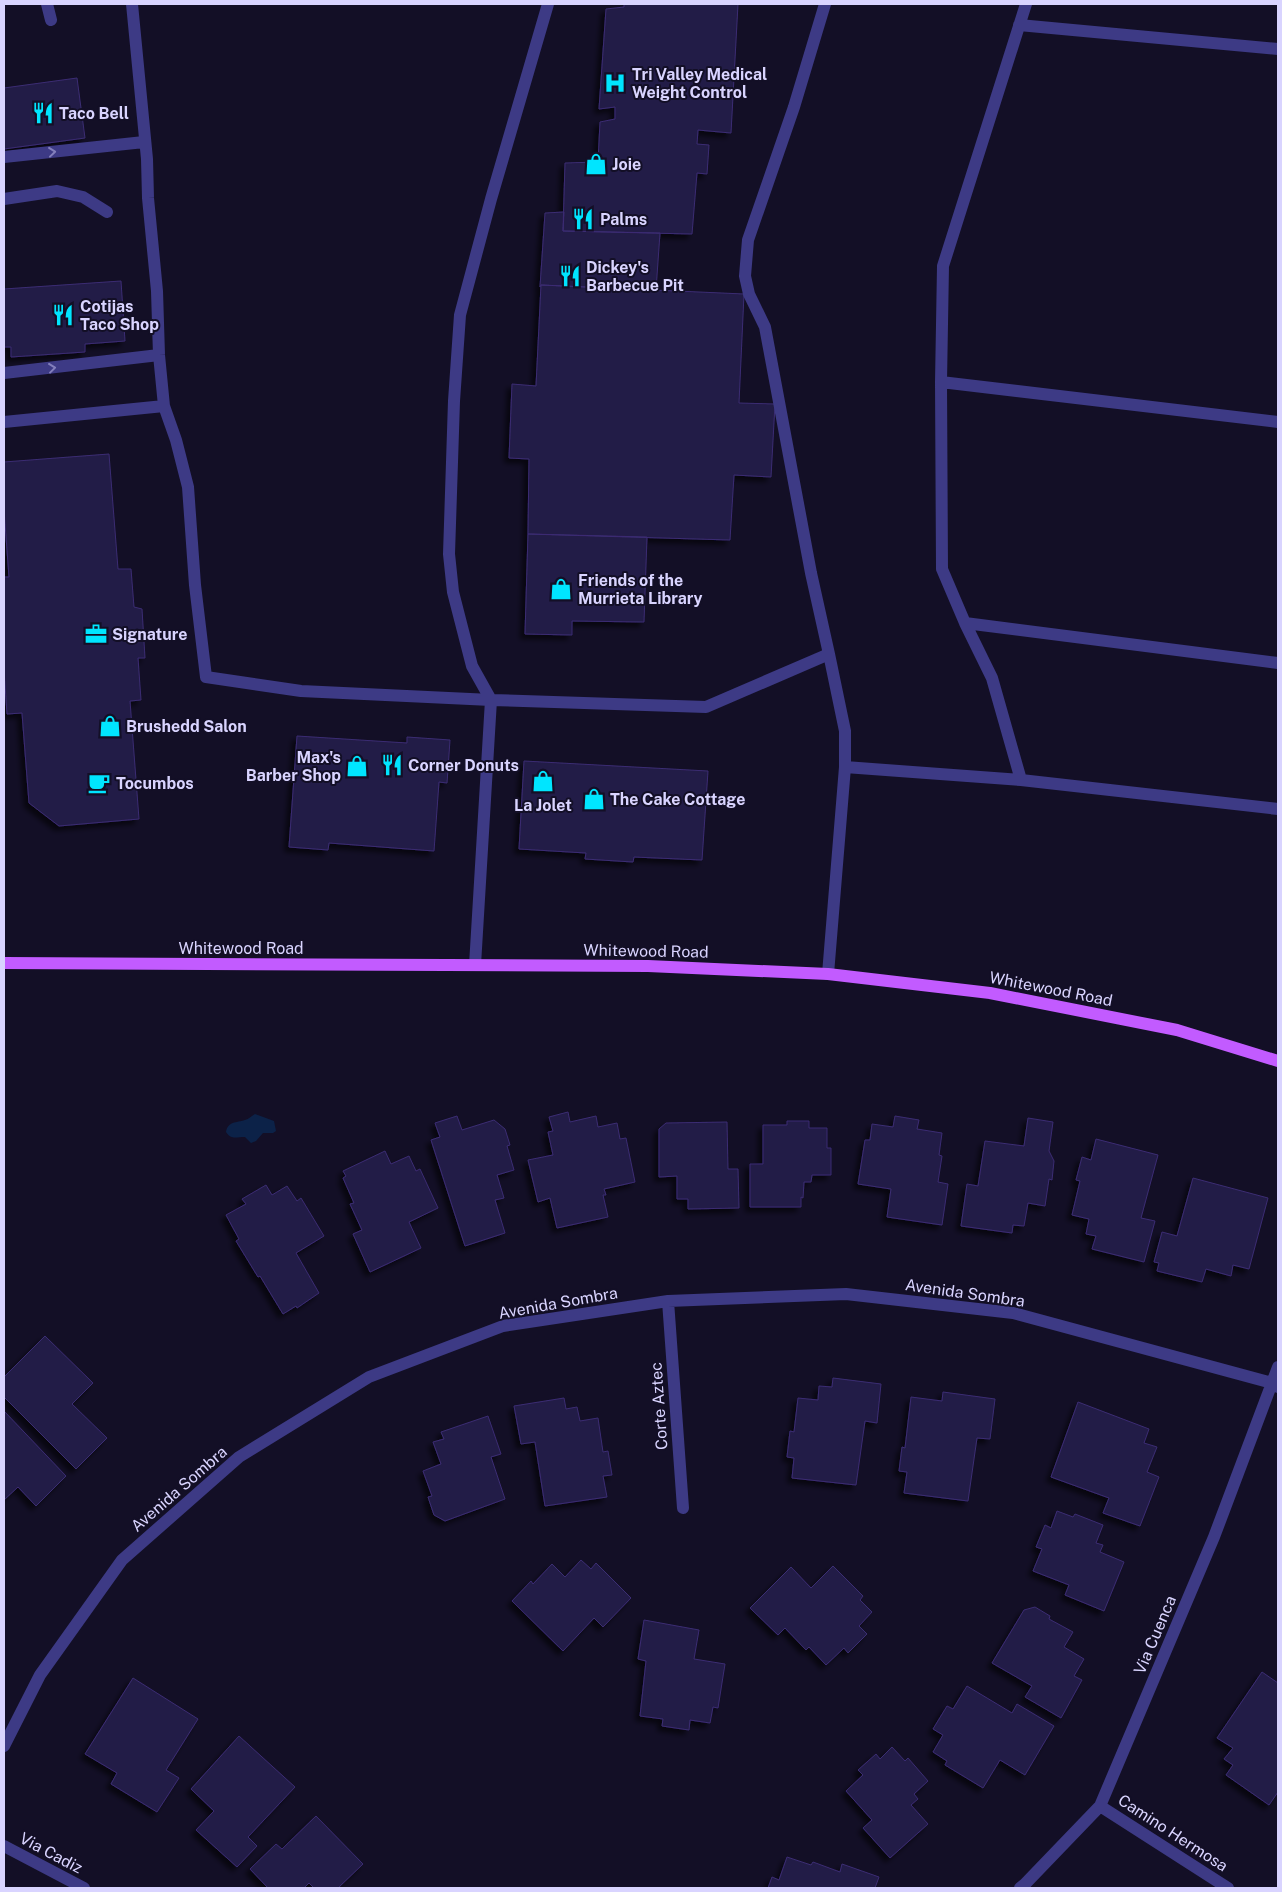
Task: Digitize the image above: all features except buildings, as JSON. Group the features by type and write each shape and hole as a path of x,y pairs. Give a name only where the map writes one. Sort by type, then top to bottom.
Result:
{"main road":[{"name":"Whitewood Road","path":"4,963 648,966 828,974 990,993 1177,1030 1278,1061"}],"street":[{"path":"47,4 51,20"},
{"path":"132,4 157,291 159,355 164,406 188,487 195,585 206,677 301,691 706,707 829,654"},
{"path":"475,965 491,700 472,666 453,592 449,554 454,401 460,315 491,199 548,4"},
{"path":"825,4 794,107 748,240 745,276 749,294 765,327 811,573 846,730 845,767 828,974"},
{"path":"1021,780 992,678 942,569 941,382 943,266 1026,4"},
{"path":"1019,25 1278,49"},
{"path":"4,157 144,142"},
{"path":"4,199 57,191 83,197 107,212"},
{"path":"4,373 159,355"},
{"path":"941,382 1278,422"},
{"path":"4,422 164,406"},
{"path":"965,622 1278,663"},
{"path":"845,767 1021,780 1278,809"},
{"name":"Avenida Sombra","path":"4,1746 40,1675 122,1560 239,1457 369,1377 503,1326 668,1301 846,1294 1013,1313 1275,1385"},
{"name":"Corte Aztec","path":"668,1301 683,1508"},
{"name":"Via Cuenca","path":"1020,1888 1100,1806 1214,1537 1275,1385 1278,1367"},
{"name":"Camino Hermosa","path":"1100,1806 1228,1888"},
{"name":"Via Cadiz","path":"4,1846 84,1888"}],"water":[{"path":"255,1114 274,1121 276,1131 273,1133 263,1133 256,1141 251,1143 245,1137 236,1138 228,1135 226,1132 227,1128 231,1124 246,1120"}],"place":[{"name":"Tri Valley Medical Weight Control","path":"615,83"},
{"name":"Taco Bell","path":"43,113"},
{"name":"Joie","path":"596,164"},
{"name":"Palms","path":"583,219"},
{"name":"Dickey's Barbecue Pit","path":"570,276"},
{"name":"Cotijas Taco Shop","path":"63,315"},
{"name":"Friends of the Murrieta Library","path":"561,589"},
{"name":"Signature","path":"96,634"},
{"name":"Brushedd Salon","path":"110,726"},
{"name":"Corner Donuts","path":"392,765"},
{"name":"Max's Barber Shop","path":"357,766"},
{"name":"La Jolet","path":"543,781"},
{"name":"Tocumbos","path":"99,783"},
{"name":"The Cake Cottage","path":"594,799"}]}
